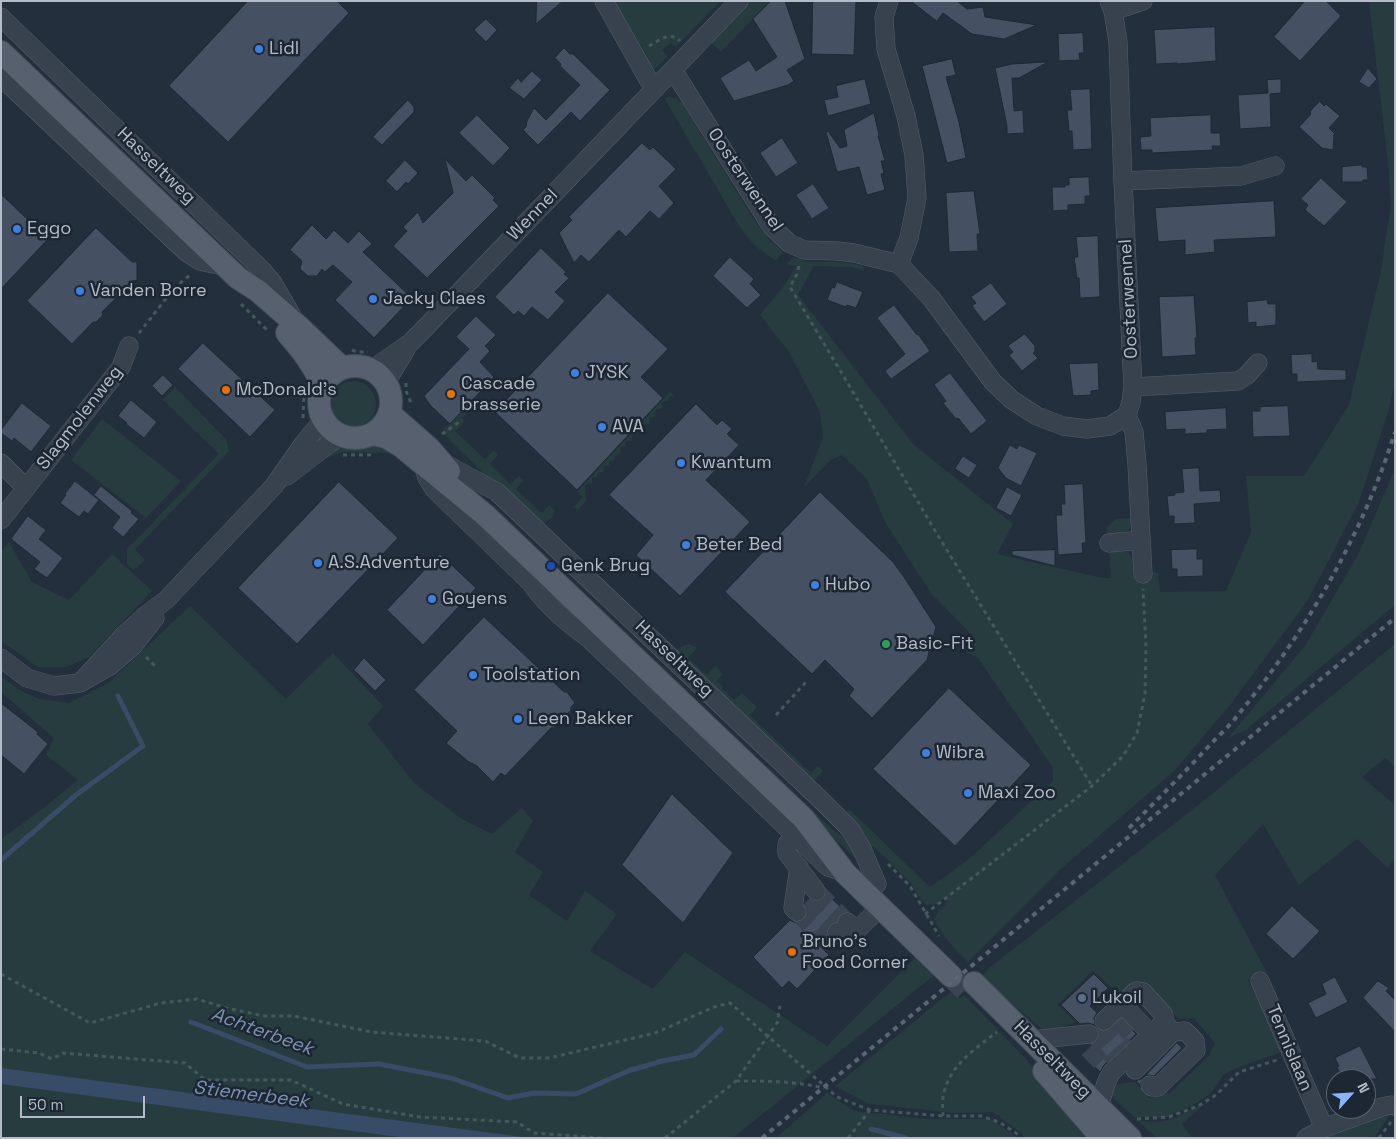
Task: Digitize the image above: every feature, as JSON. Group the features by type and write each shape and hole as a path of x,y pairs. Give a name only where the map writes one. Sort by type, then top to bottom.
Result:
{"main road":[{"name":"Hasseltweg","path":"1,52 232,273 303,351 316,370 313,387"},
{"name":"Hasseltweg","path":"232,273 297,325 345,358"},
{"path":"342,446 323,420 319,409 319,397 313,387 328,378 345,358 352,366 385,371 391,403 389,413 373,444"},
{"name":"Hasseltweg","path":"389,413 412,432 432,463 845,873 962,980 1032,1040 1099,1107 1133,1128"},
{"name":"Hasseltweg","path":"342,446 352,439 362,438 373,444 386,437 432,463"},
{"name":"Hasseltweg","path":"799,827 823,832 876,884 1102,1138"}],"street":[{"path":"604,1 648,79 656,87"},
{"name":"Wennel","path":"385,371 410,342 739,1"},
{"path":"889,1 884,17 886,48 906,116 914,155 917,198 909,238 899,264 931,298 993,382 1012,400 1037,416 1063,426 1087,429 1110,426 1127,415 1134,432 1142,574"},
{"name":"Oosterwennel","path":"1127,415 1133,387 1118,42 1111,6 1143,1"},
{"name":"Hasseltweg","path":"1,17 262,268 297,325"},
{"name":"Oosterwennel","path":"674,70 772,226 789,243 804,250 854,253 899,264"},
{"name":"Hasseltweg","path":"1,77 186,252 232,273"},
{"path":"1123,182 1241,176 1275,166"},
{"name":"Slagmolenweg","path":"1,520 122,367 129,346"},
{"path":"1133,387 1238,381 1246,376 1258,363"},
{"path":"1,658 27,678 54,686 80,683 110,666 134,645 153,622 166,600 274,486 303,444 323,420"},
{"path":"274,486 330,443 342,446"},
{"name":"Slagmolenweg","path":"1,463 26,488"},
{"name":"Hasseltweg","path":"799,827 540,597 531,583 434,489 427,478 432,463 497,492 850,829 862,849 876,884"},
{"path":"1109,543 1141,540"},
{"path":"799,827 787,844 787,853 799,867 807,902 793,908 799,867"},
{"path":"842,933 881,907"},
{"name":"Tennislaan","path":"1260,981 1324,1128"},
{"path":"1136,991 1143,992 1164,1015 1169,1027 1185,1031 1195,1040 1196,1050 1158,1087 1152,1087 1129,1060 1114,1015 1136,991"},
{"path":"1099,1107 1106,1083 1129,1060 1169,1027"},
{"path":"1129,1060 1169,1027"},
{"path":"1032,1040 1083,1039"},
{"path":"1306,1138 1324,1128 1382,1107 1395,1106"}],"path":[{"path":"644,39 648,46 669,36 676,36 683,43"},
{"path":"801,258 797,274 790,287 937,534 1092,786"},
{"path":"129,346 177,286 187,277 194,274"},
{"path":"237,301 269,332"},
{"path":"345,358 357,352 368,352 406,391 410,404 415,409"},
{"path":"301,426 313,387"},
{"path":"440,436 462,420"},
{"path":"342,446 373,444"},
{"path":"925,914 1092,786 1123,756 1137,733 1146,694 1146,646 1142,574"},
{"path":"776,714 806,682"},
{"path":"887,864 910,886 943,942"},
{"path":"1,974 90,1023 161,1003 197,999 226,1008 264,1016 294,1016 371,1032 485,1041 520,1058 548,1058 655,1033 714,1006 730,1003 837,1097 870,1110 943,1116 981,1116 999,1122 1019,1135 1020,1138"},
{"path":"665,1138 736,1081 776,1023 780,1006"},
{"path":"943,1116 943,1096 951,1074 966,1056 997,1032"},
{"path":"1,1050 39,1053 52,1059 63,1053 185,1063 205,1080 291,1080 343,1104 420,1117 517,1122 534,1132 601,1138"},
{"path":"1133,1128 1198,1106 1216,1096 1239,1072 1277,1060"},
{"path":"736,1081 807,1084 827,1088"},
{"path":"848,1138 870,1110"},
{"path":"1379,1138 1395,1117"}],"green space":[{"path":"607,1 720,1 676,47 671,43 662,50 668,56 652,72"},
{"path":"748,1 770,1 721,52 710,42"},
{"path":"1369,1 1395,1 1395,382 1389,409 1359,502 1308,600 1230,705 1174,771 1061,869 968,962 949,942 934,920 939,910 948,902 944,898 935,905 926,904 922,901 911,883 875,848 860,838 845,818 846,811 851,811 930,887 969,859 1053,781 1053,768 978,658 961,648 973,636 931,593 885,522 867,479 842,455 831,460 804,487 823,437 820,412 789,352 760,315 784,286 796,266 787,264 793,257 808,262 843,262 863,266 864,271 852,267 814,266 798,295 913,444 1013,524 997,554 1102,578 1111,578 1109,549 1121,550 1132,557 1136,574 1158,572 1160,592 1226,591 1251,532 1246,476 1304,476 1349,405 1381,271 1391,204"},
{"path":"667,97 676,98 683,104 751,215 770,241 783,252 776,261 755,246 739,226 665,99"},
{"path":"349,381 357,381 366,385 372,391 376,404 372,417 366,423 357,427 349,427 340,423 334,417 330,408 330,400 334,391 340,385"},
{"path":"175,387 226,439 229,451 135,550 145,560 134,570 127,564 127,549 219,454 163,400"},
{"path":"670,392 674,396 669,397 668,401 662,402 662,408 656,409 655,417 649,418 649,424 643,425 643,429 637,430 637,435 632,436 632,441 626,441 626,446 620,447 620,454 614,455 615,460 609,461 609,466 604,466 603,472 598,473 597,477 592,478 592,483 585,485 586,501 578,510 574,507 583,497 577,492"},
{"path":"476,397 483,403 474,412 472,409 461,419 464,422 455,431 485,459 494,450 498,455 490,464 510,484 519,476 524,480 516,489 542,513 550,505 555,511 553,517 539,526 487,482 480,470 442,432"},
{"path":"102,419 181,481 146,518 71,460"},
{"path":"370,446 394,450 388,453 342,452 324,459 336,449 360,449"},
{"path":"1395,469 1395,605 1247,729 1228,738 1305,646 1358,555"},
{"path":"1132,518 1130,528 1127,531 1106,536 1107,527 1116,519"},
{"path":"9,542 32,582 69,600 112,554 152,591 89,657 66,667 38,667 1,641 1,552"},
{"path":"190,606 286,699 333,653 383,706 368,724 414,783 462,819 492,834 522,808 533,821 515,852 543,872 529,895 567,921 585,891 617,914 590,951 653,989 685,952 827,1046 919,954 938,972 733,1138 1,1138 1,840 78,780 46,755 54,738 1,692 1,676 18,689 39,699 69,703 108,683"},
{"path":"689,644 697,648 688,658 707,675 715,666 723,674 717,681 723,686 722,689 734,700 742,693 757,707 750,715 811,773 818,766 823,771 810,785 674,653"},
{"path":"1395,644 1395,767 1385,758 1362,777 1395,805 1395,856 1388,868 1357,839 1299,885 1263,824 1215,875 1267,973 1248,980 1284,1051 1224,1074 1212,1092 1197,1103 1167,1117 1134,1117 1111,1096 1114,1086 1135,1082 1150,1098 1171,1092 1209,1056 1215,1043 1194,1018 1178,1019 1170,1009 1168,1010 1140,982 1122,998 1092,971 1058,1005 1075,1022 1047,1033 982,976 989,968 1202,802"},
{"path":"814,812 834,831 854,842 862,865 810,815"},
{"path":"953,990 960,998 964,995 1028,1061 1093,1138 1024,1138 1022,1134 993,1112 955,1113 869,1104 835,1086"},
{"path":"827,1093 854,1111 929,1119 991,1119 1018,1138 776,1138"},
{"path":"1207,1102 1182,1124 1192,1138 1157,1138 1138,1121 1161,1122 1177,1117"},
{"path":"1385,1113 1389,1116 1374,1138 1326,1138 1371,1119 1376,1119 1376,1117"}],"water":[{"path":"1,1068 530,1138 406,1138 1,1084"}],"building":[{"name":"Lidl","path":"248,1 337,1 349,13 228,142 169,86"},
{"path":"537,1 563,1 536,24"},
{"path":"771,1 785,1 805,59 787,70 794,81 788,85 734,101 720,78 749,60 756,71 777,57 753,19"},
{"path":"813,1 856,1 854,55 812,54"},
{"path":"911,1 957,1 967,9 983,7 985,17 1037,25 1004,39 972,34 943,13 937,21"},
{"path":"1305,1 1326,1 1341,16 1300,61 1274,37"},
{"path":"486,19 497,30 486,42 474,30"},
{"path":"1215,27 1216,61 1156,64 1154,30"},
{"path":"1083,33 1084,53 1079,53 1080,60 1059,61 1058,34"},
{"path":"564,48 571,55 572,53 610,90 580,121 571,112 538,145 523,130 534,108 546,120 580,85 560,66 561,64 555,58"},
{"path":"952,59 956,75 946,77 959,122 966,158 947,163 922,66"},
{"path":"1048,62 1019,78 1012,78 1014,111 1023,110 1024,133 1007,134 995,68 1012,64"},
{"path":"1368,68 1377,79 1369,88 1359,82"},
{"path":"532,71 542,80 524,99 509,88 518,78 521,82"},
{"path":"865,79 871,104 828,116 824,100 838,97 836,86"},
{"path":"1281,79 1281,93 1270,94 1271,127 1240,129 1238,95 1268,93 1267,80"},
{"path":"1090,89 1092,149 1073,150 1072,131 1069,131 1067,110 1072,110 1070,90"},
{"path":"408,100 414,107 414,112 382,145 373,137"},
{"path":"1320,101 1324,106 1326,104 1340,116 1329,128 1335,134 1333,136 1333,150 1322,148 1299,127"},
{"path":"874,113 885,161 881,161 884,173 881,174 885,190 867,195 859,167 837,172 826,132 828,131 840,148 847,146 844,130"},
{"path":"477,115 510,148 493,166 459,133"},
{"path":"1211,115 1211,133 1220,133 1221,146 1212,146 1213,150 1152,153 1152,150 1141,150 1140,137 1151,136 1150,118"},
{"path":"782,138 798,163 776,177 760,153"},
{"path":"642,143 650,150 653,147 676,169 659,186 674,203 659,219 650,211 626,237 619,230 589,262 581,255 574,263 559,233 572,220 569,217"},
{"path":"445,159 466,181 472,175 495,198 493,200 499,206 427,278 393,246 407,231 403,227 418,212 423,223 453,193"},
{"path":"405,160 418,173 397,192 386,181"},
{"path":"1362,165 1362,167 1367,167 1368,180 1363,180 1362,182 1342,182 1342,167"},
{"path":"1089,177 1090,196 1085,196 1085,204 1068,205 1068,210 1053,211 1052,187 1065,187 1065,185 1069,185 1069,178"},
{"path":"1321,178 1347,202 1324,226 1305,210 1308,205 1301,199"},
{"path":"813,184 829,208 812,219 796,195"},
{"path":"974,191 980,234 977,234 978,251 949,252 946,193"},
{"path":"1,194 48,239 1,289"},
{"path":"1274,201 1276,237 1214,240 1215,252 1185,255 1185,240 1158,242 1155,208"},
{"path":"312,225 326,239 334,230 348,243 359,231 372,244 363,252 412,298 374,338 335,300 352,282 333,265 325,272 322,269 317,276 308,276 300,269 302,261 290,250"},
{"name":"Vanden Borre","path":"96,228 132,262 137,262 137,280 133,281 102,312 103,315 96,322 93,322 72,344 27,301"},
{"path":"1098,236 1100,297 1080,298 1079,278 1077,278 1074,257 1078,257 1076,237"},
{"path":"541,248 566,272 564,274 569,278 555,292 565,301 548,320 532,307 524,316 518,311 514,315 495,297"},
{"path":"730,257 754,279 750,284 761,295 747,308 713,276"},
{"path":"837,282 863,292 856,308 847,305 846,307 827,300 832,287 834,288"},
{"path":"991,283 1007,304 984,322 972,306 976,303 971,297"},
{"path":"608,293 668,349 641,377 663,398 577,490 495,412"},
{"path":"1194,296 1197,338 1195,338 1196,355 1162,357 1159,297"},
{"path":"1267,300 1268,304 1276,304 1276,325 1256,327 1256,322 1248,323 1247,302"},
{"path":"894,305 930,351 891,379 885,371 905,354 877,318"},
{"path":"476,316 496,335 485,346 490,351 480,362 494,377 450,424 430,405 424,396 469,349 456,337"},
{"path":"1025,334 1035,346 1033,353 1038,358 1022,371 1009,355 1013,352 1008,346"},
{"name":"McDonald's","path":"203,343 275,410 250,437 178,369"},
{"path":"1312,354 1312,362 1317,361 1318,369 1346,370 1346,380 1297,382 1297,374 1292,374 1291,355"},
{"path":"1098,363 1099,390 1091,391 1091,395 1073,396 1069,364"},
{"path":"950,373 987,421 971,434 943,403 946,401 934,385"},
{"path":"163,375 173,385 162,396 152,386"},
{"path":"131,400 157,422 144,438 118,416"},
{"path":"22,403 51,426 31,452 14,438 12,441 1,433 1,430"},
{"path":"696,404 717,425 722,420 732,429 727,434 739,445 706,480 750,522 680,596 636,555 653,535 609,495"},
{"path":"1288,406 1290,436 1253,437 1252,411 1260,411 1260,407"},
{"path":"1226,408 1227,429 1207,430 1207,433 1185,434 1185,429 1166,430 1165,412"},
{"path":"1010,445 1017,449 1019,445 1037,453 1021,486 1006,478 998,468"},
{"path":"963,456 977,465 969,478 955,469"},
{"path":"1199,468 1200,491 1220,490 1221,502 1194,504 1195,523 1174,524 1174,516 1169,516 1167,496 1184,492 1182,469"},
{"path":"75,481 99,500 88,514 84,511 79,517 60,503"},
{"name":"A.S.Adventure","path":"339,482 398,538 297,644 238,588"},
{"path":"1083,484 1086,543 1082,543 1083,553 1058,555 1056,515 1062,515 1061,504 1065,504 1064,485"},
{"path":"101,486 139,519 123,537 112,528 120,517 94,495"},
{"path":"1007,487 1022,495 1011,516 996,508"},
{"name":"Hubo","path":"820,492 893,562 936,627 927,660 872,718 849,696 854,689 825,660 812,674 725,592"},
{"path":"28,516 46,530 39,539 63,558 47,578 34,569 40,562 11,539"},
{"path":"1197,549 1197,559 1203,559 1203,576 1177,577 1177,569 1172,569 1171,550"},
{"path":"1055,550 1055,566 1012,555 1012,551"},
{"name":"Goyens","path":"440,554 476,588 423,645 387,610"},
{"path":"484,617 564,692 567,692 575,703 571,710 555,724 555,728 551,728 505,776 501,773 493,782 477,766 469,762 446,743 457,731 414,690"},
{"path":"364,658 386,680 375,691 354,670"},
{"path":"949,688 1031,765 955,846 873,769"},
{"path":"1,703 38,732 37,734 48,744 24,774 1,755"},
{"path":"672,794 733,853 683,923 622,865"},
{"name":"Bruno's Food Corner","path":"826,893 846,912 839,915 837,922 829,925 827,930 830,940 822,948 829,955 797,989 789,981 782,988 753,957 790,920 799,922 805,919 807,910 804,904 809,899 818,901 823,899"},
{"path":"1292,906 1320,931 1293,959 1266,934"},
{"path":"1094,974 1108,988 1090,1006 1097,1013 1094,1018 1095,1025 1088,1023 1080,1024 1061,1005"},
{"path":"1335,977 1348,1002 1316,1018 1308,1003 1326,994 1322,984"},
{"path":"1378,981 1389,988 1386,991 1395,1000 1395,1032 1363,998"},
{"path":"1122,1019 1136,1034 1104,1065 1100,1072 1083,1054 1098,1039 1100,1033 1098,1030 1107,1031"},
{"path":"1177,1043 1182,1048 1154,1076 1145,1076"},
{"path":"1360,1046 1372,1069 1338,1069 1337,1067 1339,1066 1335,1058"},
{"path":"1143,1078 1140,1085 1136,1081"}],"waterway":[{"name":"Achterbeek","path":"1,860 76,795 143,746 118,696"},
{"name":"Achterbeek","path":"191,1022 307,1067 379,1064 451,1078 508,1098 534,1093 576,1094 628,1071 662,1061 694,1055 721,1029"},
{"name":"Achterbeek","path":"871,1129 906,1138"}],"tunnel":[{"path":"816,891 847,922"},
{"path":"807,901 837,932"},
{"path":"797,912 827,942"},
{"path":"951,976 965,990"},
{"path":"1118,1020 1135,1038"},
{"path":"1102,1024 1125,1048"},
{"path":"1092,1033 1115,1058"},
{"path":"1088,1049 1106,1067"}],"railway":[{"path":"1129,828 1231,724 1309,617 1349,545 1382,471 1395,432"},
{"path":"762,1138 1395,618"}],"place":[{"name":"Lidl","path":"259,49"},
{"name":"Eggo","path":"17,229"},
{"name":"Vanden Borre","path":"80,291"},
{"name":"Jacky Claes","path":"373,299"},
{"name":"JYSK","path":"575,373"},
{"name":"McDonald's","path":"226,390"},
{"name":"Cascade brasserie","path":"451,394"},
{"name":"AVA","path":"602,427"},
{"name":"Kwantum","path":"681,463"},
{"name":"Beter Bed","path":"686,545"},
{"name":"A.S.Adventure","path":"318,563"},
{"name":"Genk Brug","path":"551,566"},
{"name":"Hubo","path":"815,585"},
{"name":"Goyens","path":"432,599"},
{"name":"Basic-Fit","path":"886,644"},
{"name":"Toolstation","path":"473,675"},
{"name":"Leen Bakker","path":"518,719"},
{"name":"Wibra","path":"926,753"},
{"name":"Maxi Zoo","path":"968,793"},
{"name":"Bruno's Food Corner","path":"792,952"},
{"name":"Lukoil","path":"1082,998"}],"water label":[{"name":"Stiemerbeek","path":"251,1095"}]}
